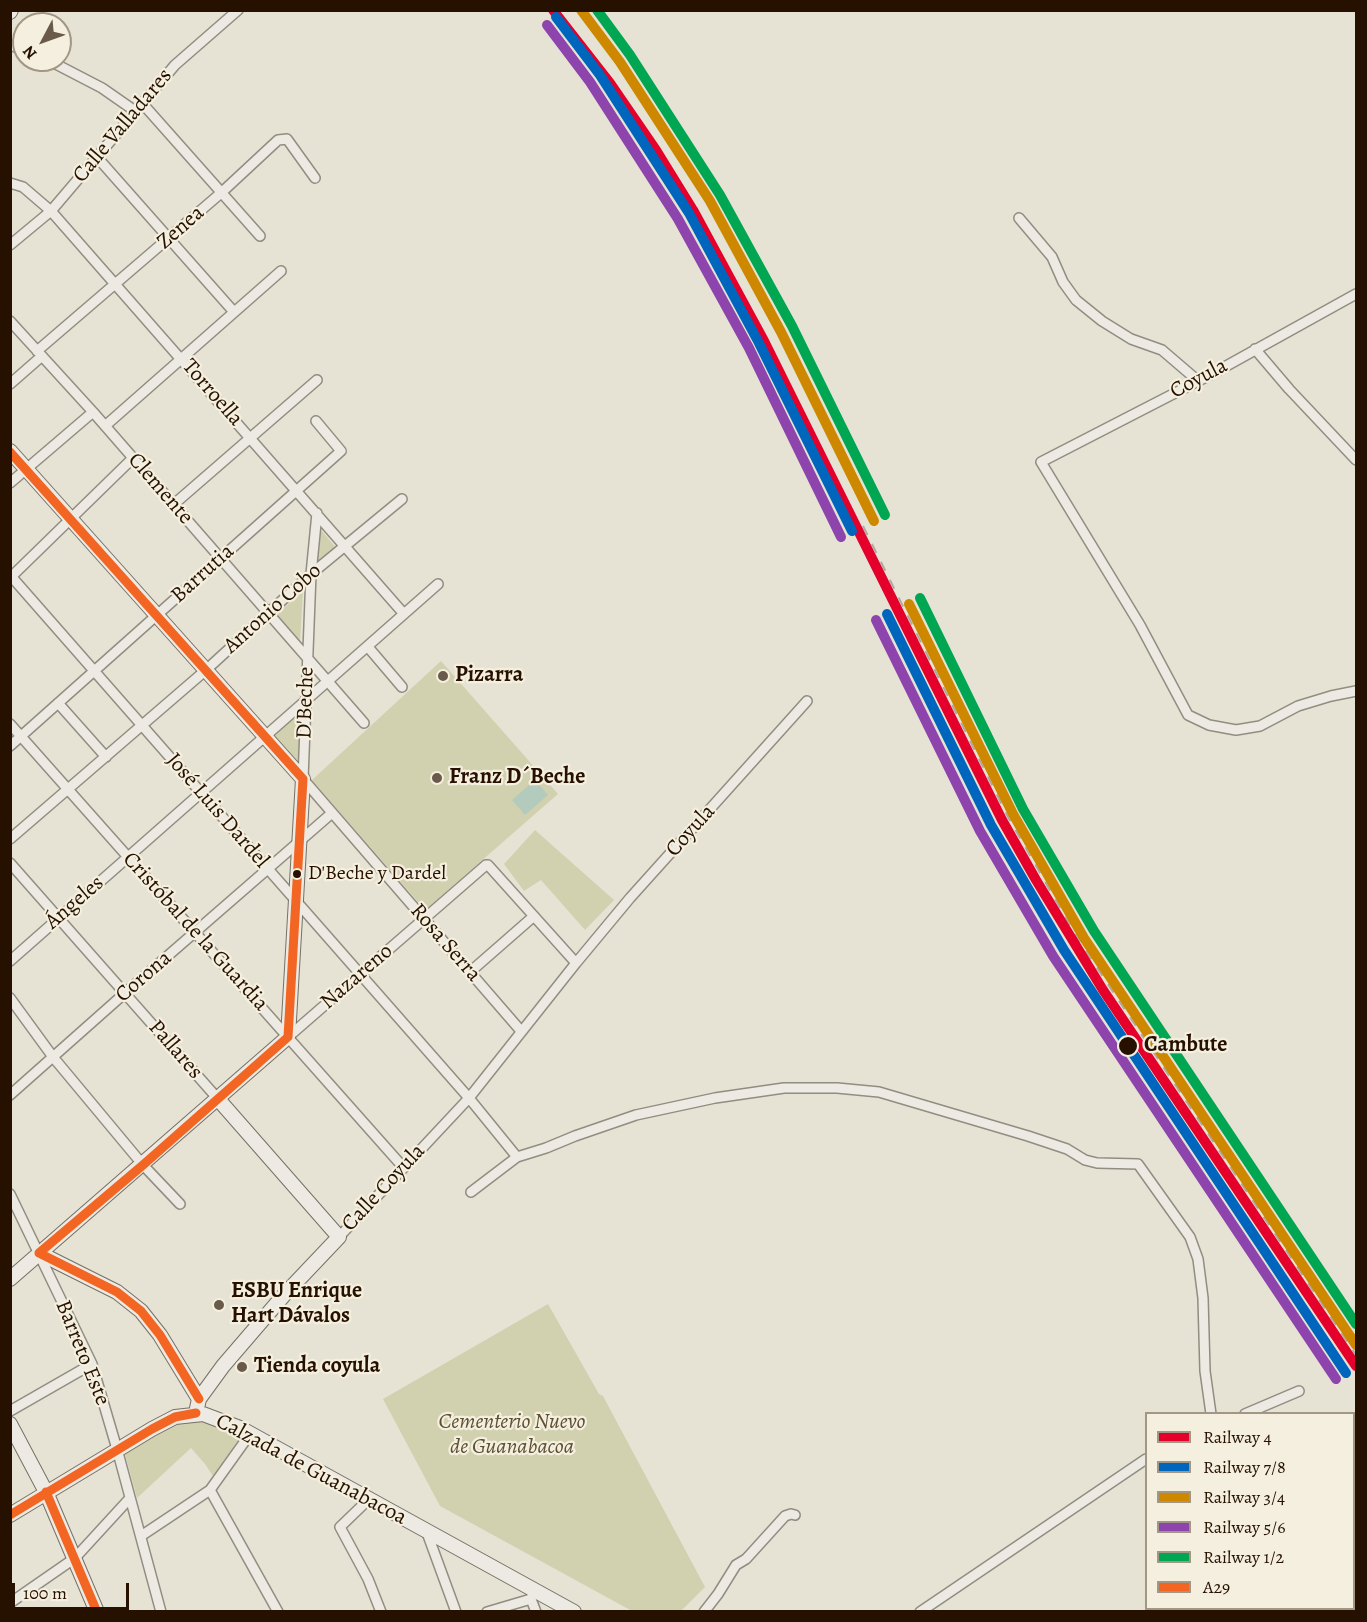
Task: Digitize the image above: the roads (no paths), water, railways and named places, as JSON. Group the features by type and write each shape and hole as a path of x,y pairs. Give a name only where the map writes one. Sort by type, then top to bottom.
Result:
{"street":[{"name":"Calle Valladares","path":"10,245 51,211 175,65 238,10"},
{"path":"71,72 102,88 135,111"},
{"path":"142,103 260,236"},
{"name":"Zenea","path":"10,384 116,283 221,193 278,140 288,139 315,178"},
{"path":"96,156 234,312"},
{"name":"Torroella","path":"10,183 23,187 51,211 404,614"},
{"path":"1019,218 1052,257 1063,282 1076,300 1102,321 1131,339 1162,350 1197,380"},
{"path":"105,426 281,271"},
{"name":"Coyula","path":"1356,294 1210,375 1041,462 1140,625 1188,715 1209,725 1236,730 1260,726 1298,706 1356,691"},
{"name":"Clemente","path":"10,321 93,412 364,723"},
{"path":"1255,349 1356,460"},
{"path":"173,505 317,380"},
{"path":"10,483 93,412"},
{"name":"Barrutia","path":"10,746 341,451 316,421"},
{"name":"Rosa Serra","path":"10,451 303,779 521,1031"},
{"path":"11,576 133,458"},
{"name":"Antonio Cobo","path":"10,839 206,670 311,574 402,499"},
{"name":"D'Beche","path":"288,1037 300,842 311,574 317,513"},
{"name":"José Luis Dardel","path":"11,576 469,1098 517,1156"},
{"name":"Ángeles","path":"10,961 438,584"},
{"path":"368,647 402,687"},
{"name":"Coyula","path":"576,963 630,898 807,701"},
{"path":"58,703 106,757"},
{"name":"Cristóbal de la Guardia","path":"10,724 404,1167"},
{"name":"Corona","path":"10,1095 332,813"},
{"name":"Pallares","path":"10,863 339,1237"},
{"name":"Nazareno","path":"10,1279 486,865 534,916"},
{"path":"470,972 534,916 576,963"},
{"name":"Calle Coyula","path":"196,1413 199,1398 223,1366 284,1295 469,1098 576,963"},
{"path":"10,998 53,1057 143,1165 180,1204"},
{"path":"471,1192 517,1156 546,1148 636,1115 715,1098 784,1088 837,1088 879,1092 1067,1149 1085,1160 1137,1164 1190,1237 1198,1258 1203,1298 1205,1371 1211,1412"},
{"name":"Barreto Este","path":"10,1194 92,1364 161,1611"},
{"path":"39,1253 117,1292 141,1311 160,1335 199,1398"},
{"path":"10,1411 92,1364"},
{"path":"1247,1412 1299,1390"},
{"name":"Calzada de Guanabacoa","path":"10,1515 117,1449 175,1417 203,1414 250,1434 426,1530 533,1594 574,1611"},
{"path":"10,1424 46,1492 96,1611"},
{"path":"141,1536 210,1490 250,1434"},
{"path":"920,1611 1145,1460"},
{"path":"210,1490 278,1611"},
{"path":"10,1603 75,1558 130,1498"},
{"path":"369,1499 340,1527 368,1579 381,1611"},
{"path":"704,1611 736,1565 746,1558 786,1516 795,1515"},
{"path":"426,1530 456,1611"},
{"path":"487,1611 533,1594 536,1611"}],"railway":[{"path":"863,526 1008,817 1079,941 1356,1355"}],"rail line":[{"name":"4","path":"553,10 610,83 656,150 693,210 764,341 1002,820 1036,880 1103,990 1356,1366"},
{"name":"3/4","path":"581,10 620,62 710,201 781,332 874,521"},
{"name":"1/2","path":"597,10 630,55 720,195 792,326 885,515"},
{"name":"7/8","path":"556,17 600,75 689,213 759,343 852,531"},
{"name":"5/6","path":"547,25 590,82 678,219 749,348 841,537"},
{"name":"1/2","path":"920,598 1023,809 1094,931 1356,1324"},
{"name":"3/4","path":"909,604 1013,814 1084,938 1356,1345"},
{"name":"7/8","path":"887,614 991,825 1064,950 1346,1373"},
{"name":"5/6","path":"876,620 980,831 1053,956 1336,1379"}],"place":[{"name":"Pizarra","path":"443,676"},
{"name":"Franz D´Beche","path":"437,778"},
{"name":"D'Beche y Dardel","path":"297,874"},
{"name":"Cambute","path":"1128,1046"},
{"name":"ESBU Enrique Hart Dávalos","path":"219,1305"},
{"name":"Tienda coyula","path":"242,1367"}],"park label":[{"name":"Cementerio Nuevo de Guanabacoa","path":"512,1436"}]}
